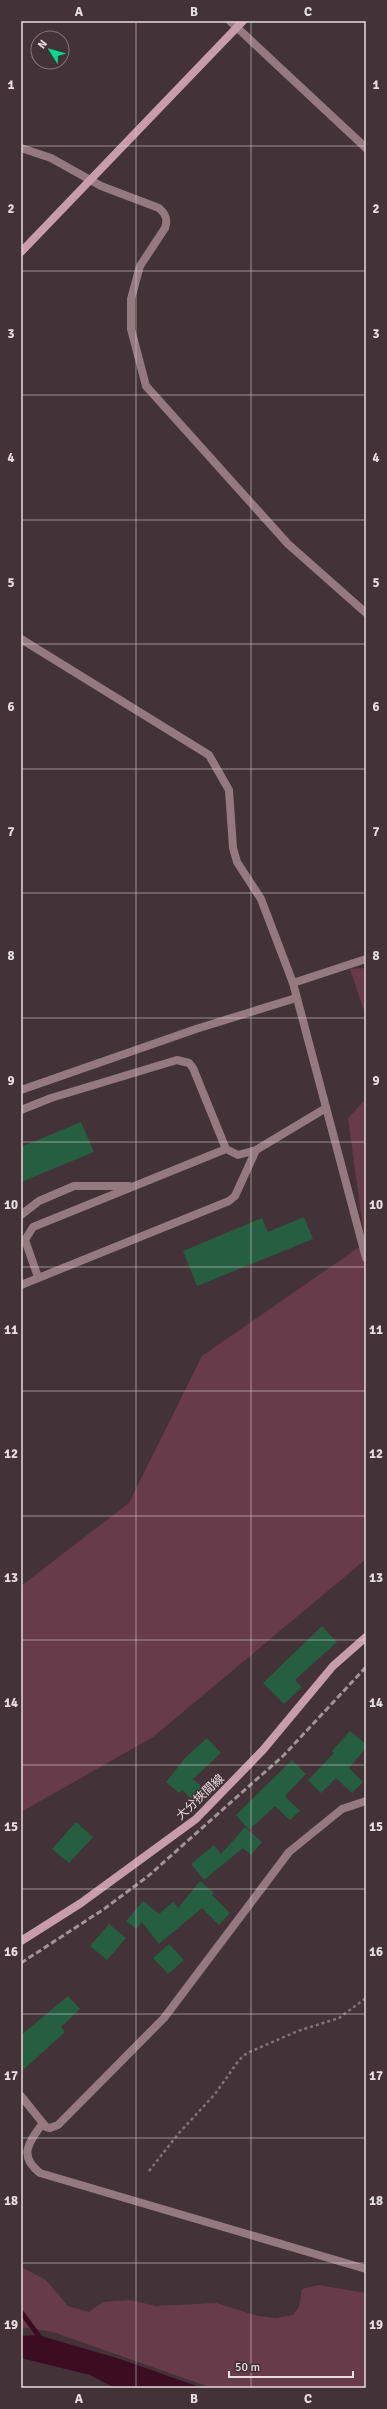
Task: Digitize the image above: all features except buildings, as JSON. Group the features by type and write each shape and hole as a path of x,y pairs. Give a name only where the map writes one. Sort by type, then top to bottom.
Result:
{"main road":[{"path":"21,252 243,21"},
{"name":"大分挾間線","path":"21,1941 81,1903 196,1818 263,1750 333,1666 366,1637"}],"street":[{"path":"230,21 366,148"},
{"path":"21,148 51,158 90,180 159,208 166,218 165,228 140,266 131,299 131,329 143,379 150,393 288,544 366,613"},
{"path":"21,639 209,755 229,790 233,848 237,862 260,899 293,983 366,1258"},
{"path":"293,983 366,959"},
{"path":"21,1090 196,1029 296,998"},
{"path":"21,1110 91,1086 177,1060 183,1060 193,1068 226,1149 238,1155 256,1150 326,1108"},
{"path":"38,1277 23,1241 33,1227 226,1149"},
{"path":"21,1285 229,1201 235,1196 256,1150"},
{"path":"21,1215 39,1200 74,1186 134,1186"},
{"path":"21,2096 43,2123 50,2128 58,2125 164,2018 289,1852 342,1809 366,1801"},
{"path":"43,2123 30,2141 27,2151 31,2164 40,2173 366,2269"}],"path":[{"path":"149,2171 179,2133 211,2099 239,2060 246,2053 298,2031 339,2018 366,1998"}],"shaded area":[{"path":"366,968 366,1017 350,969"},
{"path":"366,1099 366,1559 153,1737 21,1812 21,1586 129,1503 202,1356 365,1243 348,1118"},
{"path":"21,2267 46,2280 68,2306 89,2312 103,2302 130,2300 156,2306 216,2303 258,2316 276,2318 293,2315 299,2307 302,2289 318,2285 366,2293 366,2388 212,2388 53,2332 21,2327"},
{"path":"38,2335 120,2359 202,2388 115,2388 90,2375 21,2358 21,2336"}],"waterway":[{"path":"21,2312 42,2340"}],"railway":[{"path":"21,1963 104,1909 147,1877 284,1755 366,1667"}]}
